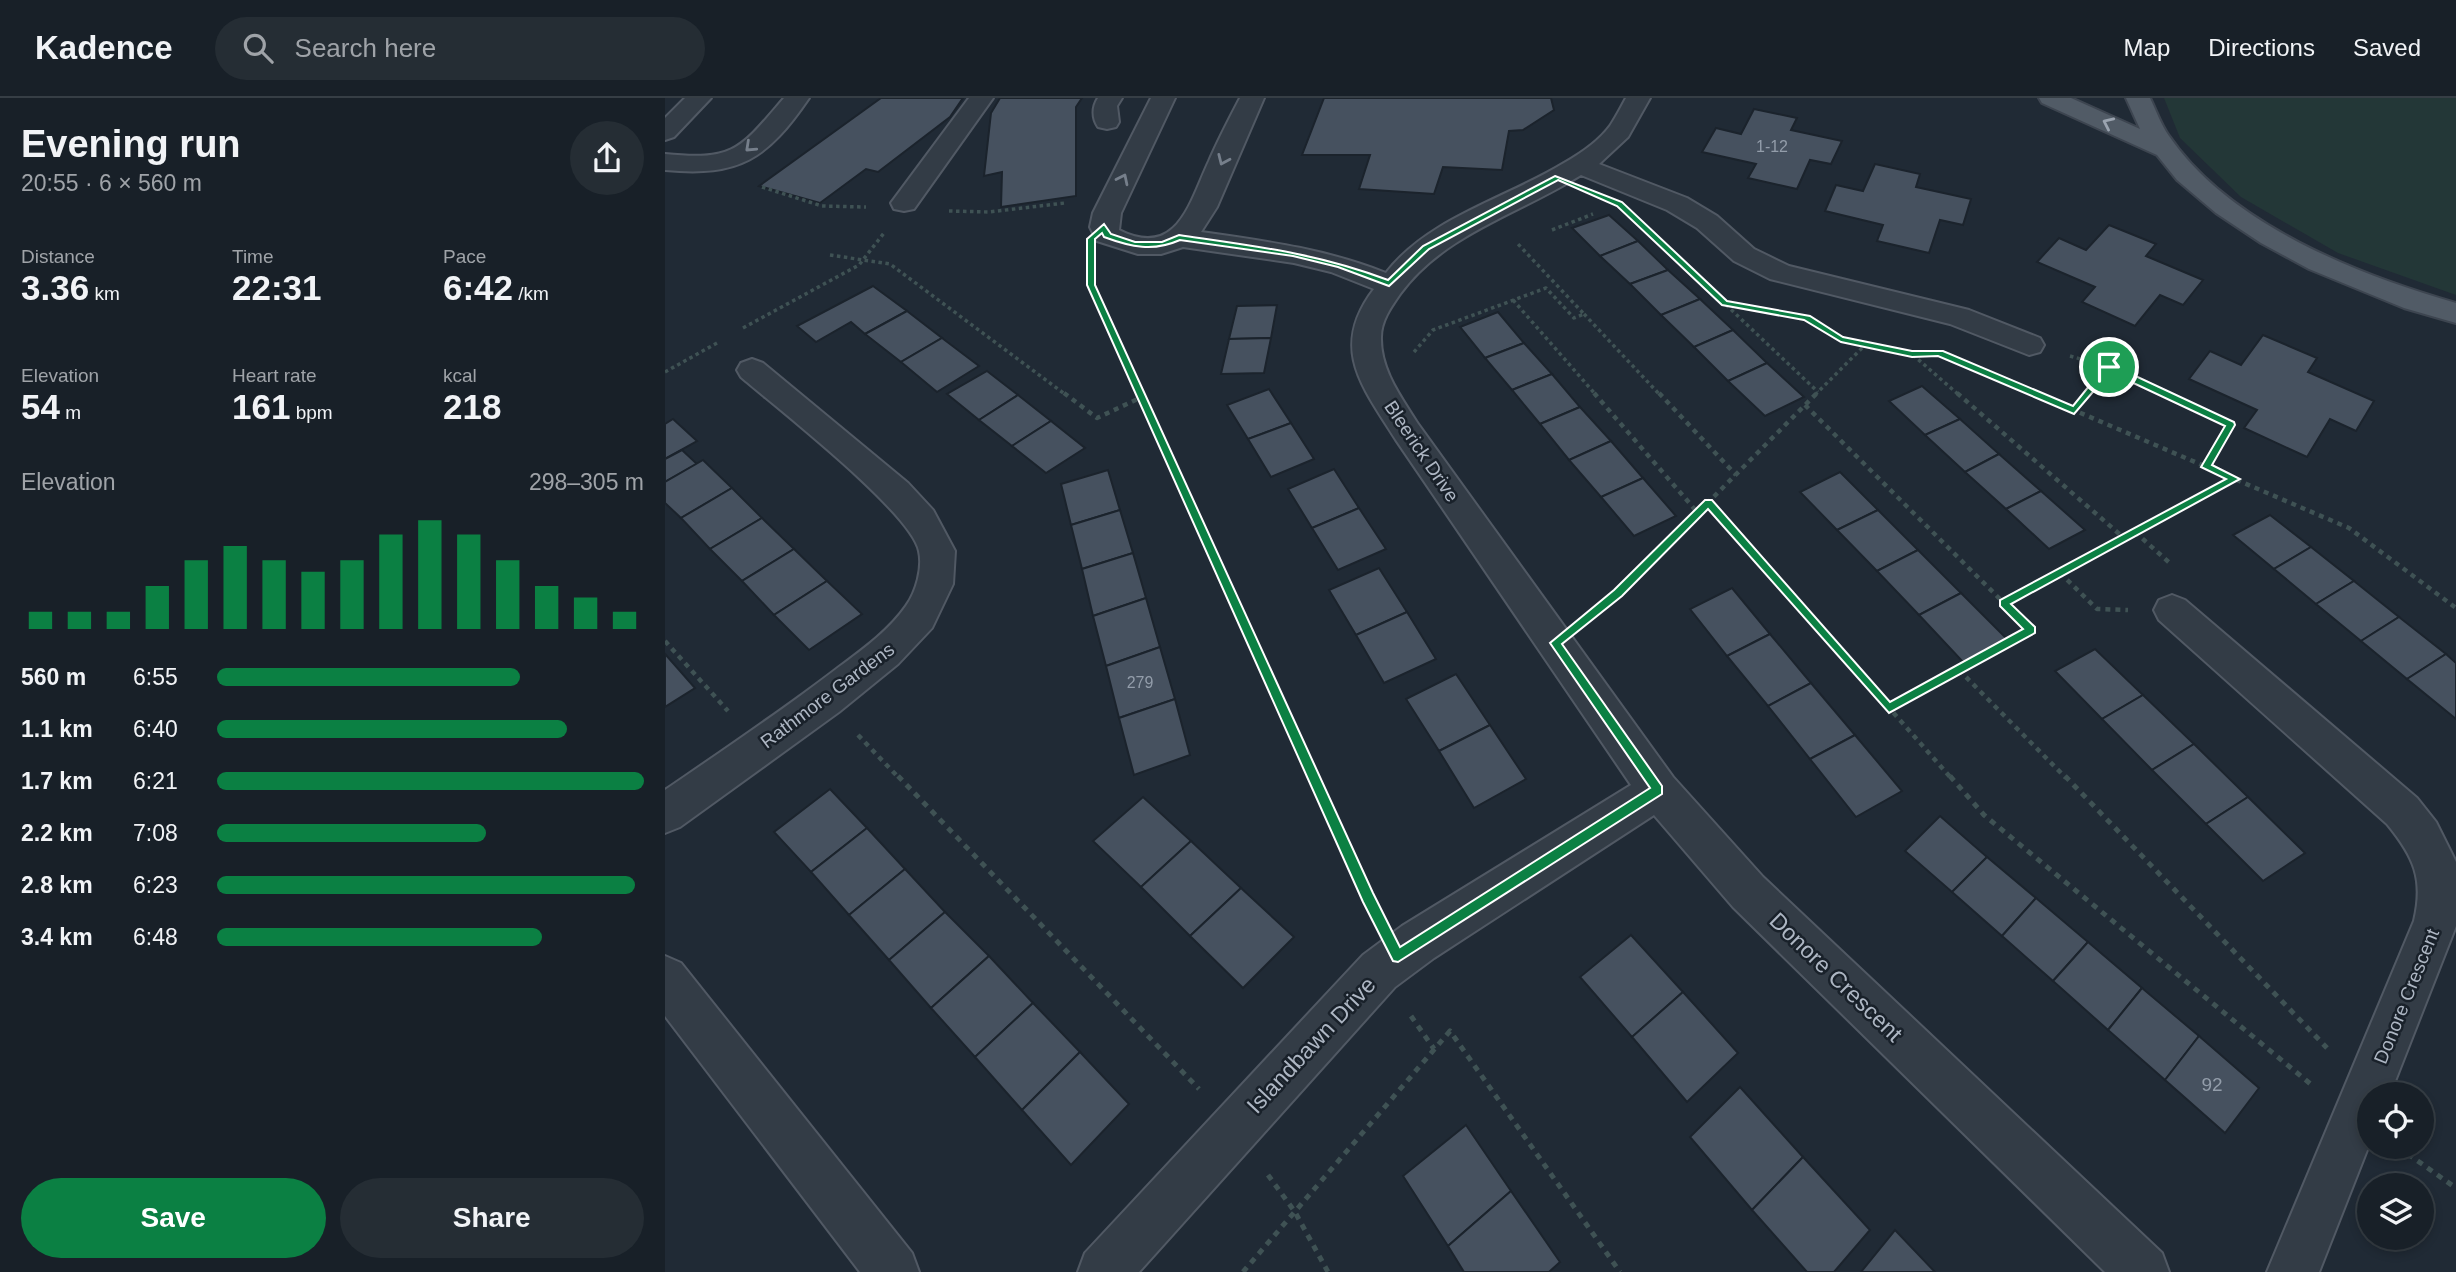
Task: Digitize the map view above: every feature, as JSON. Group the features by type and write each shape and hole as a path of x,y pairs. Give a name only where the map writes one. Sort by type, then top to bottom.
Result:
{"main road":[{"path":"2051,98 2164,149"},
{"path":"2138,98 2164,149 2191,179 2228,209 2273,238 2326,266 2385,290 2456,313"}],"street":[{"path":"665,132 699,98"},
{"path":"665,162 718,163 740,156 797,98"},
{"path":"904,203 981,98"},
{"path":"1163,98 1107,213 1104,227 1107,235 1135,245 1163,245 1179,238 1191,227 1202,211 1252,98"},
{"name":"Bleerick Drive","path":"1638,98 1620,132 1580,166 1426,248 1389,284 1367,327 1366,340 1378,385 1407,432 1658,790"},
{"path":"1580,166 1677,204 1707,222 1744,255 1780,272 1959,317 2028,345"},
{"path":"1179,238 1293,254 1340,265 1389,284"},
{"name":"Rathmore Gardens","path":"665,814 825,700 885,653 919,617 935,584 937,551 921,519 896,492 751,370"},
{"name":"Donore Crescent","path":"2172,610 2402,811 2420,832 2435,859 2442,888 2437,921 2371,1082"},
{"name":"Islandbawn Drive","path":"1104,1272 1379,971 1398,956 1658,790"},
{"name":"Donore Crescent","path":"1658,790 1748,892 2143,1272"},
{"path":"665,979 893,1272"},
{"name":"Donore Crescent","path":"2293,1272 2357,1116"}],"path":[{"path":"1542,233 1594,214"},
{"path":"1104,227 1091,239 1091,285 1368,897 1398,956"},
{"path":"1530,238 1517,243 1736,475"},
{"path":"1658,240 1818,392"},
{"path":"830,255 890,264 1097,418 1142,397"},
{"path":"741,329 866,260"},
{"path":"1378,385 1408,360 1433,330 1546,288 1574,318 1584,314"},
{"path":"1513,300 1698,513"},
{"path":"1725,303 1766,311"},
{"path":"1807,318 1841,339 1912,354 1940,353"},
{"path":"665,372 718,342"},
{"path":"1555,643 1618,593 1866,344"},
{"path":"2028,345 2109,367 2230,425 2206,467"},
{"path":"1912,354 2124,538"},
{"path":"2074,410 2109,367"},
{"path":"2013,384 2349,528 2456,608"},
{"path":"1805,405 2031,630 1889,708"},
{"path":"2003,603 2235,479"},
{"path":"1708,503 1984,815 2300,1077 2357,1102"},
{"path":"2060,573 2097,609 2172,610"},
{"path":"665,641 760,746"},
{"path":"1959,670 2134,846 2357,1098"},
{"path":"825,700 1235,1127 1294,1212 1328,1272"},
{"path":"1243,1272 1450,1031 1620,1272"},
{"path":"2415,1159 2456,1188"}],"green space":[{"path":"2164,98 2456,98 2456,295 2338,253 2241,197 2180,138"}],"building":[{"path":"881,98 963,98 950,117 878,172 866,169 820,203 759,186"},
{"path":"1000,98 1082,98 1076,107 1076,196 1001,207 1002,172 984,176 991,113"},
{"path":"1324,98 1551,98 1554,110 1523,130 1509,131 1502,170 1443,167 1434,194 1359,189 1370,155 1302,155"},
{"path":"1754,109 1797,118 1791,130 1842,141 1831,164 1810,160 1797,189 1748,178 1756,164 1702,152 1716,128 1741,134"},
{"path":"1875,164 1920,174 1916,187 1971,199 1963,225 1940,220 1929,253 1877,241 1883,225 1825,211 1836,185 1863,191"},
{"path":"1609,215 1638,241 1600,256 1572,228"},
{"path":"2109,225 2156,244 2146,256 2203,280 2183,305 2160,295 2135,326 2082,302 2095,287 2037,262 2059,238 2086,250"},
{"path":"1638,241 1668,270 1630,284 1600,256"},
{"path":"1668,270 1700,299 1661,315 1630,284"},
{"path":"873,286 907,311 865,334 851,322 816,342 797,326"},
{"path":"1700,299 1733,330 1694,347 1661,315"},
{"path":"1277,305 1271,338 1229,339 1237,306"},
{"path":"907,311 942,338 901,362 865,334"},
{"path":"1498,312 1524,343 1485,358 1460,327"},
{"path":"1733,330 1767,363 1728,381 1694,347"},
{"path":"2263,335 2317,358 2308,372 2374,401 2356,431 2330,419 2307,457 2244,428 2257,410 2189,379 2210,351 2241,365"},
{"path":"942,338 979,366 937,392 901,362"},
{"path":"1271,338 1264,373 1221,374 1229,339"},
{"path":"1524,343 1552,374 1512,390 1485,358"},
{"path":"1767,363 1804,397 1765,416 1728,381"},
{"path":"987,371 1018,395 979,420 947,394"},
{"path":"1552,374 1580,407 1540,424 1512,390"},
{"path":"1922,386 1960,419 1925,435 1889,401"},
{"path":"1269,389 1291,423 1248,439 1227,405"},
{"path":"1018,395 1051,421 1012,446 979,420"},
{"path":"1580,407 1611,441 1569,460 1540,424"},
{"path":"673,419 697,441 665,459 665,424"},
{"path":"1960,419 1999,454 1965,472 1925,435"},
{"path":"1051,421 1085,448 1046,473 1012,446"},
{"path":"1291,423 1314,459 1271,477 1248,439"},
{"path":"1611,441 1643,478 1601,497 1569,460"},
{"path":"682,450 697,464 665,482 665,459"},
{"path":"1999,454 2041,491 2006,509 1965,472"},
{"path":"703,460 732,488 681,518 665,503 665,482"},
{"path":"1334,469 1359,508 1312,528 1288,489"},
{"path":"1108,470 1120,510 1071,525 1061,484"},
{"path":"1840,472 1878,510 1837,530 1800,492"},
{"path":"1643,478 1676,516 1634,536 1601,497"},
{"path":"732,488 762,518 710,549 681,518"},
{"path":"2041,491 2085,530 2049,549 2006,509"},
{"path":"1359,508 1386,549 1338,570 1312,528"},
{"path":"1120,510 1133,553 1082,569 1071,525"},
{"path":"1878,510 1918,550 1877,571 1837,530"},
{"path":"2270,515 2311,547 2274,569 2233,535"},
{"path":"762,518 794,549 742,581 710,549"},
{"path":"2311,547 2354,581 2316,604 2274,569"},
{"path":"794,549 827,581 774,615 742,581"},
{"path":"1918,550 1961,593 1919,615 1877,571"},
{"path":"1133,553 1146,598 1093,616 1082,569"},
{"path":"1379,568 1407,612 1356,635 1329,590"},
{"path":"827,581 862,614 809,650 774,615"},
{"path":"2354,581 2399,617 2361,641 2316,604"},
{"path":"1732,588 1770,634 1727,656 1690,609"},
{"path":"1961,593 2006,638 1963,662 1919,615"},
{"path":"1146,598 1160,647 1106,666 1093,616"},
{"path":"1407,612 1436,659 1384,683 1356,635"},
{"path":"2399,617 2446,654 2407,679 2361,641"},
{"path":"1770,634 1811,683 1768,706 1727,656"},
{"path":"1160,647 1175,699 1119,718 1106,666"},
{"path":"2095,649 2143,695 2102,719 2055,671"},
{"path":"665,654 695,688 665,707"},
{"path":"2446,654 2456,663 2456,719 2407,679"},
{"path":"1456,674 1490,725 1439,751 1406,699"},
{"path":"1811,683 1855,735 1810,759 1768,706"},
{"path":"2143,695 2194,744 2152,770 2102,719"},
{"path":"1175,699 1190,755 1134,775 1119,718"},
{"path":"1490,725 1526,779 1474,808 1439,751"},
{"path":"1855,735 1902,791 1856,817 1810,759"},
{"path":"2194,744 2248,797 2206,824 2152,770"},
{"path":"830,789 867,828 811,872 774,832"},
{"path":"1143,797 1191,841 1141,887 1093,841"},
{"path":"2248,797 2305,853 2263,881 2206,824"},
{"path":"1940,816 1987,857 1952,892 1905,851"},
{"path":"867,828 905,869 849,915 811,872"},
{"path":"1191,841 1241,888 1190,936 1141,887"},
{"path":"1987,857 2036,898 2002,936 1952,892"},
{"path":"905,869 945,912 889,960 849,915"},
{"path":"1241,888 1294,937 1243,988 1190,936"},
{"path":"2036,898 2088,942 2053,981 2002,936"},
{"path":"945,912 989,956 931,1008 889,960"},
{"path":"1631,935 1683,992 1632,1037 1580,977"},
{"path":"2088,942 2142,988 2108,1030 2053,981"},
{"path":"989,956 1033,1003 975,1057 931,1008"},
{"path":"2142,988 2199,1036 2165,1080 2108,1030"},
{"path":"1683,992 1738,1053 1687,1102 1632,1037"},
{"path":"1033,1003 1080,1052 1022,1110 975,1057"},
{"path":"2199,1036 2259,1088 2225,1133 2165,1080"},
{"path":"1080,1052 1129,1104 1071,1165 1022,1110"},
{"path":"1740,1087 1803,1157 1752,1210 1690,1137"},
{"path":"1466,1125 1511,1191 1448,1246 1403,1176"},
{"path":"1803,1157 1870,1230 1834,1272 1807,1272 1752,1210"},
{"path":"1511,1191 1560,1262 1549,1272 1464,1272 1448,1246"},
{"path":"1895,1230 1935,1272 1861,1272"}],"route":[{"path":"1557,177 1620,204 1725,303 1807,318 1841,339 1912,354 1940,353 2074,410 2109,367 2230,425 2206,467 2235,479 2003,603 2031,630 1889,708 1708,503 1618,593 1555,643 1658,790 1398,956 1368,897 1091,285 1091,239 1104,227 1107,235 1117,241 1135,245 1163,245 1179,238 1293,254 1340,265 1389,284 1409,261 1426,248 1557,177"}]}
